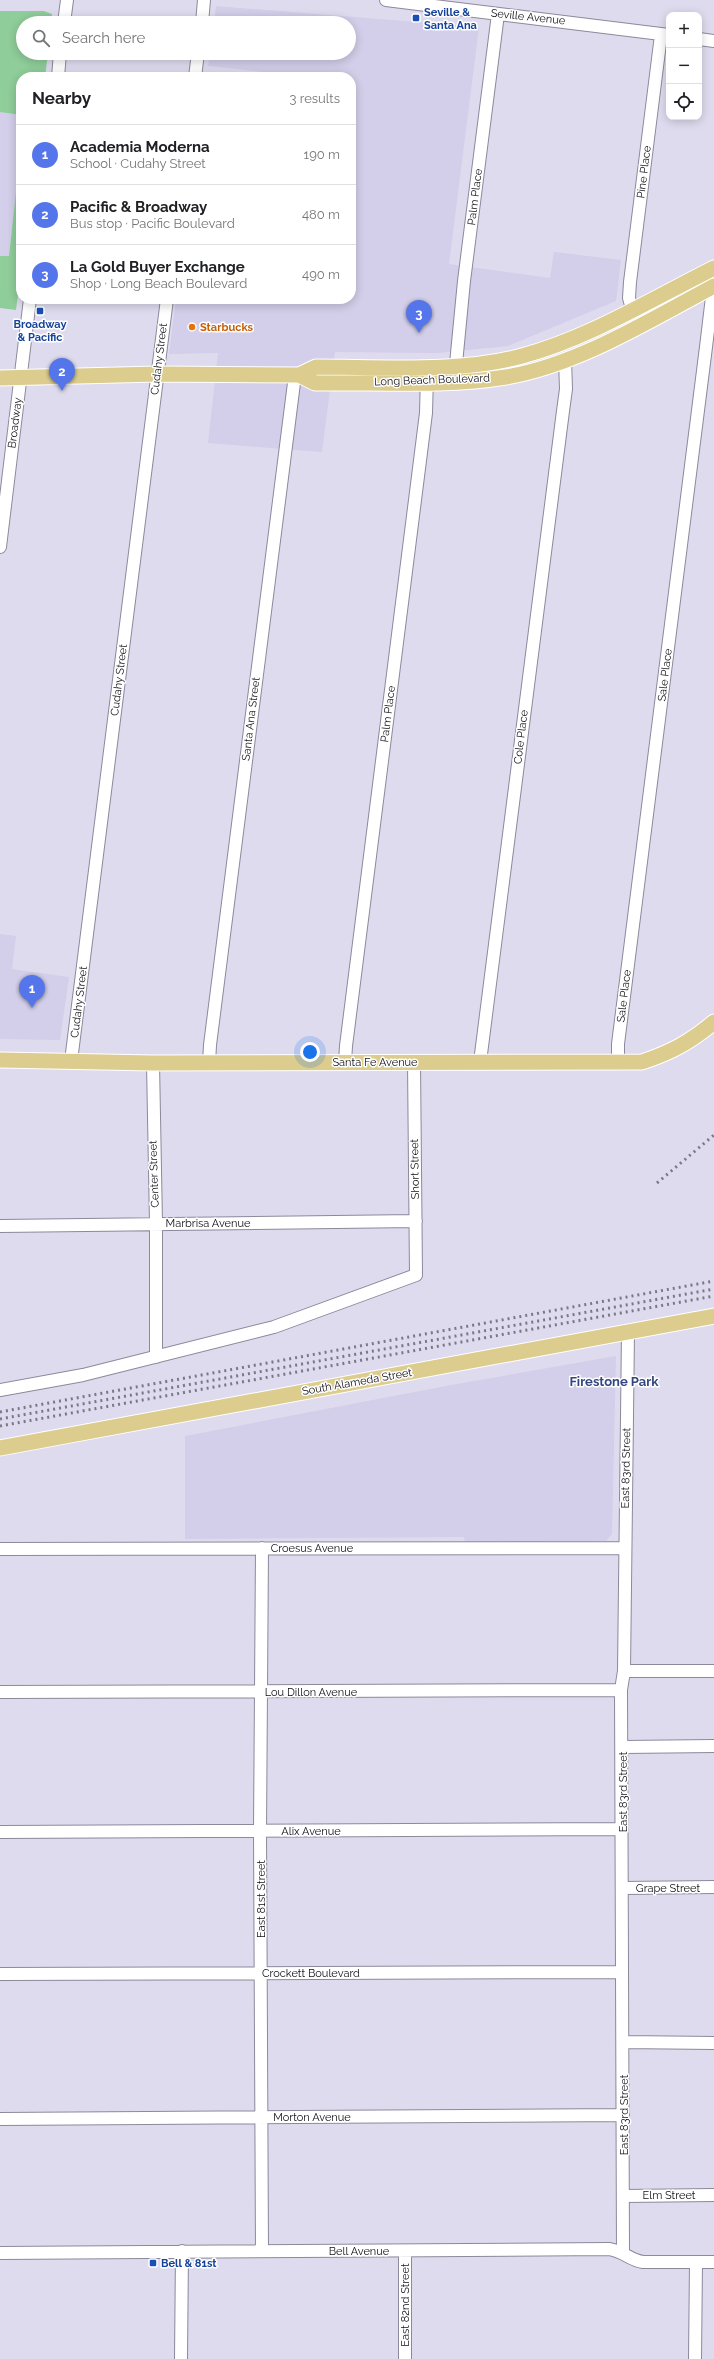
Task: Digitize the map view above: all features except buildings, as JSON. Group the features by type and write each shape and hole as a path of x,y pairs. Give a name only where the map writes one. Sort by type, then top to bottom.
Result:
{"main road":[{"name":"Long Beach Boulevard","path":"0,378 157,374 297,375 316,367 455,366 523,356 595,328 714,268"},
{"name":"Long Beach Boulevard","path":"297,375 315,383 427,382 507,377 565,360 605,343 711,287"},
{"name":"Santa Fe Avenue","path":"0,1060 152,1063 642,1062 670,1053 690,1042 714,1022"},
{"name":"South Alameda Street","path":"0,1448 714,1316"}],"street":[{"path":"65,16 67,0"},
{"path":"203,16 204,0"},
{"name":"Seville Avenue","path":"386,0 665,35"},
{"name":"Palm Place","path":"455,381 455,366 498,14"},
{"name":"Pine Place","path":"632,309 629,298 630,282 665,35"},
{"path":"702,39 714,41"},
{"path":"58,72 59,60"},
{"path":"196,72 197,60"},
{"name":"Sale Place","path":"618,1062 618,1044 706,347 712,297 711,287"},
{"name":"Broadway","path":"0,547 29,304"},
{"name":"Cudahy Street","path":"71,1061 166,304"},
{"name":"Cole Place","path":"480,1062 566,389 565,360"},
{"name":"Palm Place","path":"345,1062 426,413 427,366"},
{"name":"Santa Ana Street","path":"209,1063 210,1045 297,375"},
{"name":"Short Street","path":"156,1356 274,1327 416,1275 414,1062"},
{"name":"Center Street","path":"152,1063 156,1223 156,1356"},
{"name":"Marbrisa Avenue","path":"0,1226 416,1221"},
{"name":"East 83rd Street","path":"623,2252 623,1746 621,1690 624,1671 624,1548 628,1332"},
{"path":"0,1390 83,1375 156,1356"},
{"name":"East 81st Street","path":"262,1548 260,1831 262,2251"},
{"name":"Croesus Avenue","path":"0,1549 624,1548"},
{"path":"624,1671 714,1670"},
{"name":"Lou Dillon Avenue","path":"0,1692 621,1690"},
{"path":"623,1746 714,1746"},
{"name":"Alix Avenue","path":"0,1832 622,1829"},
{"name":"Grape Street","path":"623,1888 714,1887"},
{"name":"Crockett Boulevard","path":"0,1974 622,1972"},
{"path":"624,2042 714,2043"},
{"name":"Morton Avenue","path":"0,2119 623,2115"},
{"name":"Elm Street","path":"624,2196 714,2195"},
{"name":"Bell Avenue","path":"0,2253 609,2249 623,2252 634,2261 714,2262"},
{"path":"181,2359 182,2251"},
{"name":"East 82nd Street","path":"405,2251 405,2359"},
{"path":"695,2359 696,2262"}],"shaded area":[{"path":"216,6 341,16 215,16"},
{"path":"356,17 479,27 449,264 550,278 554,252 621,260 616,301 508,346 438,353 335,352 322,452 208,443 218,353 169,354 175,304 356,304 356,72 263,72 208,66 209,60 356,60"},
{"path":"0,112 16,114 16,192 9,257 0,256"},
{"path":"0,934 16,936 12,969 69,977 60,1040 0,1039"},
{"path":"616,1356 612,1534 606,1541 465,1543 464,1537 185,1539 185,1436 446,1386"}],"green space":[{"path":"0,11 44,11 52,14 52,16 16,16 16,60 47,60 46,72 16,72 16,114 0,112"},
{"path":"16,192 16,310 0,308 0,256 9,256"}],"railway":[{"path":"657,1183 714,1135"},
{"path":"0,1412 714,1281"},
{"path":"0,1419 714,1289"},
{"path":"0,1426 714,1296"}],"place":[{"name":"Seville & Santa Ana","path":"416,18"},
{"name":"Broadway & Pacific","path":"40,311"},
{"name":"Starbucks","path":"192,327"},
{"name":"La Gold Buyer Exchange","path":"419,333"},
{"name":"Pacific & Broadway","path":"62,391"},
{"name":"Academia Moderna","path":"32,1008"},
{"name":"Bell & 81st","path":"153,2263"}],"district":[{"name":"Firestone Park","path":"614,1381"}]}
